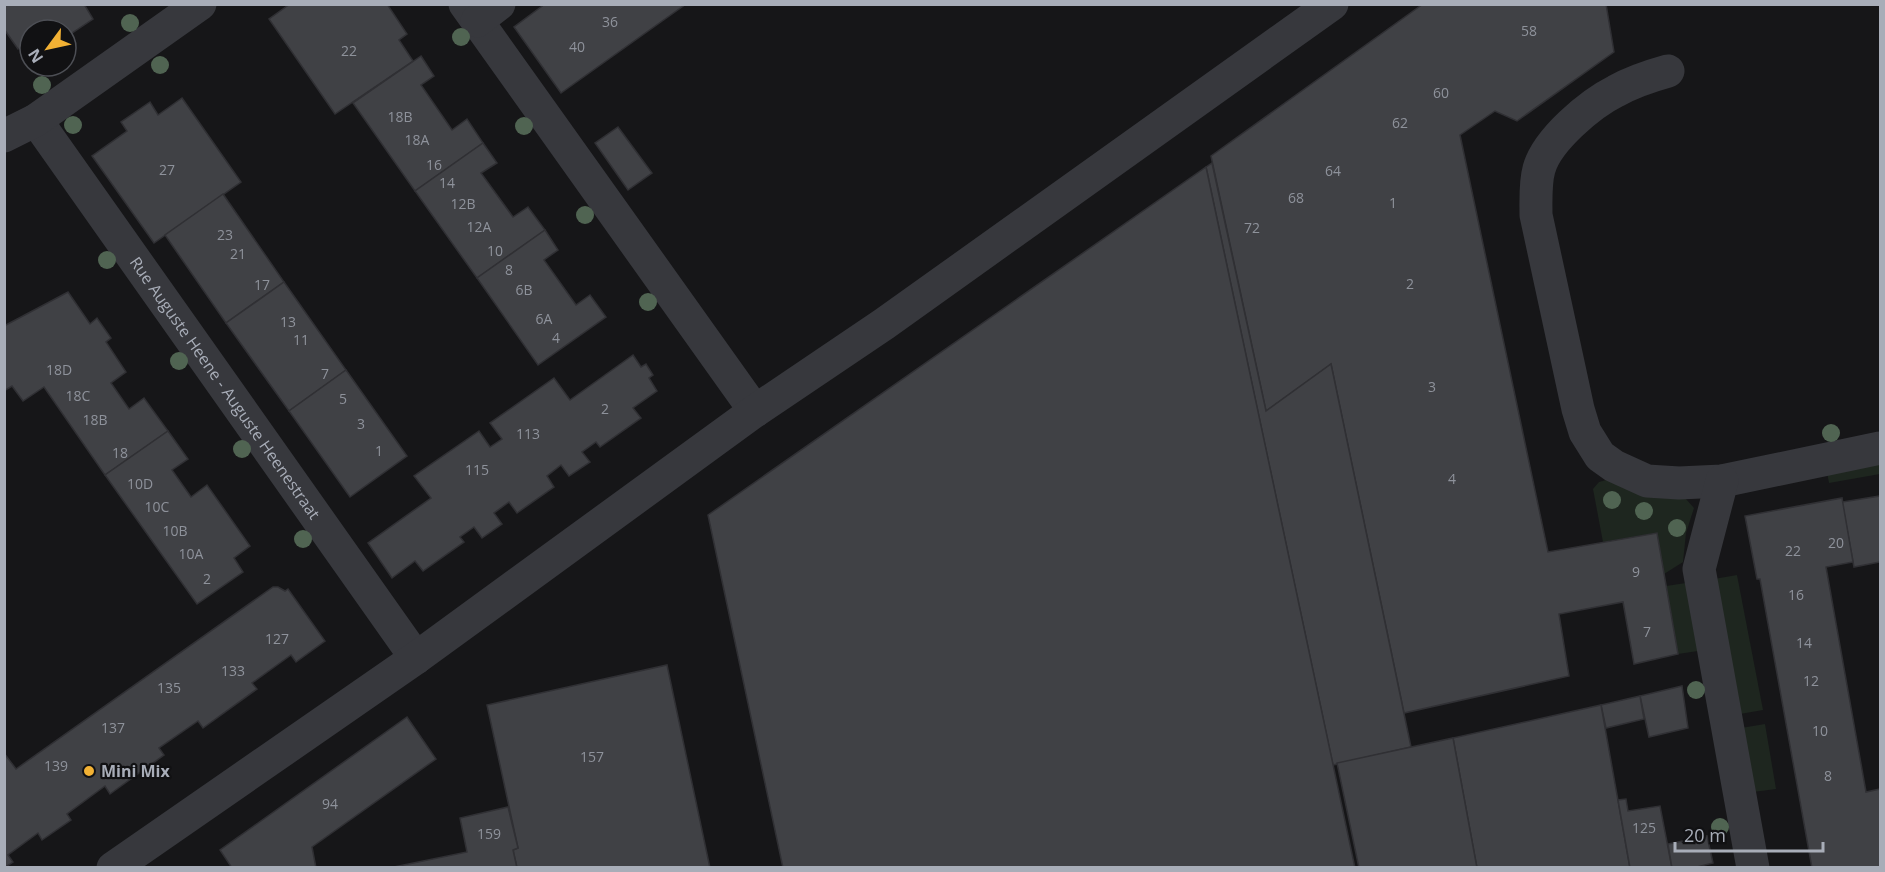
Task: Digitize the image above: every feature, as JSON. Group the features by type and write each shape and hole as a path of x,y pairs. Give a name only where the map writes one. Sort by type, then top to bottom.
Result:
{"street":[{"path":"4,136 36,120 200,4"},
{"path":"113,867 416,658 755,411 884,324 1332,4"},
{"path":"480,10 755,411"},
{"path":"1668,71 1648,76 1615,91 1586,111 1547,150 1539,169 1536,215 1585,432 1600,456 1614,466 1647,481 1679,483 1722,481 1881,448"},
{"name":"Rue Auguste Heene - Auguste Heenestraat","path":"36,120 416,658"},
{"path":"1722,481 1699,569 1753,867"}],"shaded area":[{"path":"1880,463 1880,474 1829,483 1827,472"},
{"path":"1606,480 1685,498 1694,508 1686,533 1683,562 1664,574 1656,533 1603,542 1593,489 1599,482"},
{"path":"1737,575 1763,710 1740,714 1714,579"},
{"path":"1686,583 1698,651 1678,654 1666,586"},
{"path":"1765,724 1776,789 1753,792 1741,728"}],"building":[{"path":"4,4 84,4 93,19 78,29 78,18 18,18 18,49 4,29"},
{"path":"290,4 387,4 407,34 399,40 413,61 335,114 269,19"},
{"path":"545,4 686,4 561,93 514,27"},
{"path":"1423,4 1606,4 1614,52 1517,121 1495,111 1460,135 1548,552 1657,533 1678,654 1634,664 1623,602 1559,614 1569,676 1404,713 1331,364 1266,411 1211,156"},
{"path":"421,56 434,76 421,85 452,130 467,119 483,143 415,191 353,103"},
{"path":"182,98 241,182 154,243 92,156 127,131 121,122 150,102 158,115"},
{"path":"618,127 652,173 628,190 595,143"},
{"path":"483,143 497,163 481,173 513,217 528,207 545,230 477,278 415,191"},
{"path":"1212,163 1266,411 1331,364 1411,747 1333,765 1206,167"},
{"path":"1206,167 1355,868 783,868 708,515"},
{"path":"223,194 284,282 226,323 165,235"},
{"path":"545,230 558,250 544,260 576,305 590,295 606,317 538,365 477,278"},
{"path":"284,282 346,370 289,411 226,323"},
{"path":"68,292 90,324 97,318 111,338 106,342 126,372 111,383 129,409 144,398 168,431 105,475 44,387 23,401 12,386 4,391 4,326"},
{"path":"633,355 641,367 646,364 653,375 649,378 657,391 633,408 641,418 600,447 596,442 582,452 590,462 569,476 561,465 547,476 554,487 517,513 509,502 494,513 502,524 482,538 474,527 460,537 464,542 423,571 415,561 392,578 368,543 431,498 414,476 479,431 490,447 502,439 490,423 554,378 570,400"},
{"path":"346,370 407,456 350,497 289,411"},
{"path":"168,431 188,459 172,470 191,497 207,485 250,546 234,558 243,572 197,604 105,475"},
{"path":"1880,496 1880,562 1854,567 1842,502"},
{"path":"1842,498 1853,562 1826,567 1866,792 1880,789 1880,868 1812,868 1760,579 1757,579 1745,516"},
{"path":"273,587 285,591 288,589 325,641 296,662 291,655 252,683 257,689 203,728 198,721 159,748 164,755 110,794 105,786 67,814 71,820 42,840 38,833 8,855 13,862 4,868 4,753 16,769"},
{"path":"667,665 710,868 517,868 513,850 518,848 487,705"},
{"path":"1682,686 1688,728 1649,737 1640,696"},
{"path":"1640,696 1644,719 1606,728 1601,705"},
{"path":"1601,705 1630,868 1477,868 1453,738"},
{"path":"407,717 436,759 312,847 316,868 232,868 220,850"},
{"path":"1453,738 1477,868 1359,868 1337,763"},
{"path":"1626,799 1628,811 1660,806 1672,868 1630,868 1618,800"},
{"path":"508,807 518,848 513,850 517,868 389,868 467,852 460,818"},
{"path":"1707,836 1713,863 1693,868 1672,868 1668,844"}],"place":[{"name":"Mini Mix","path":"89,771"}]}
